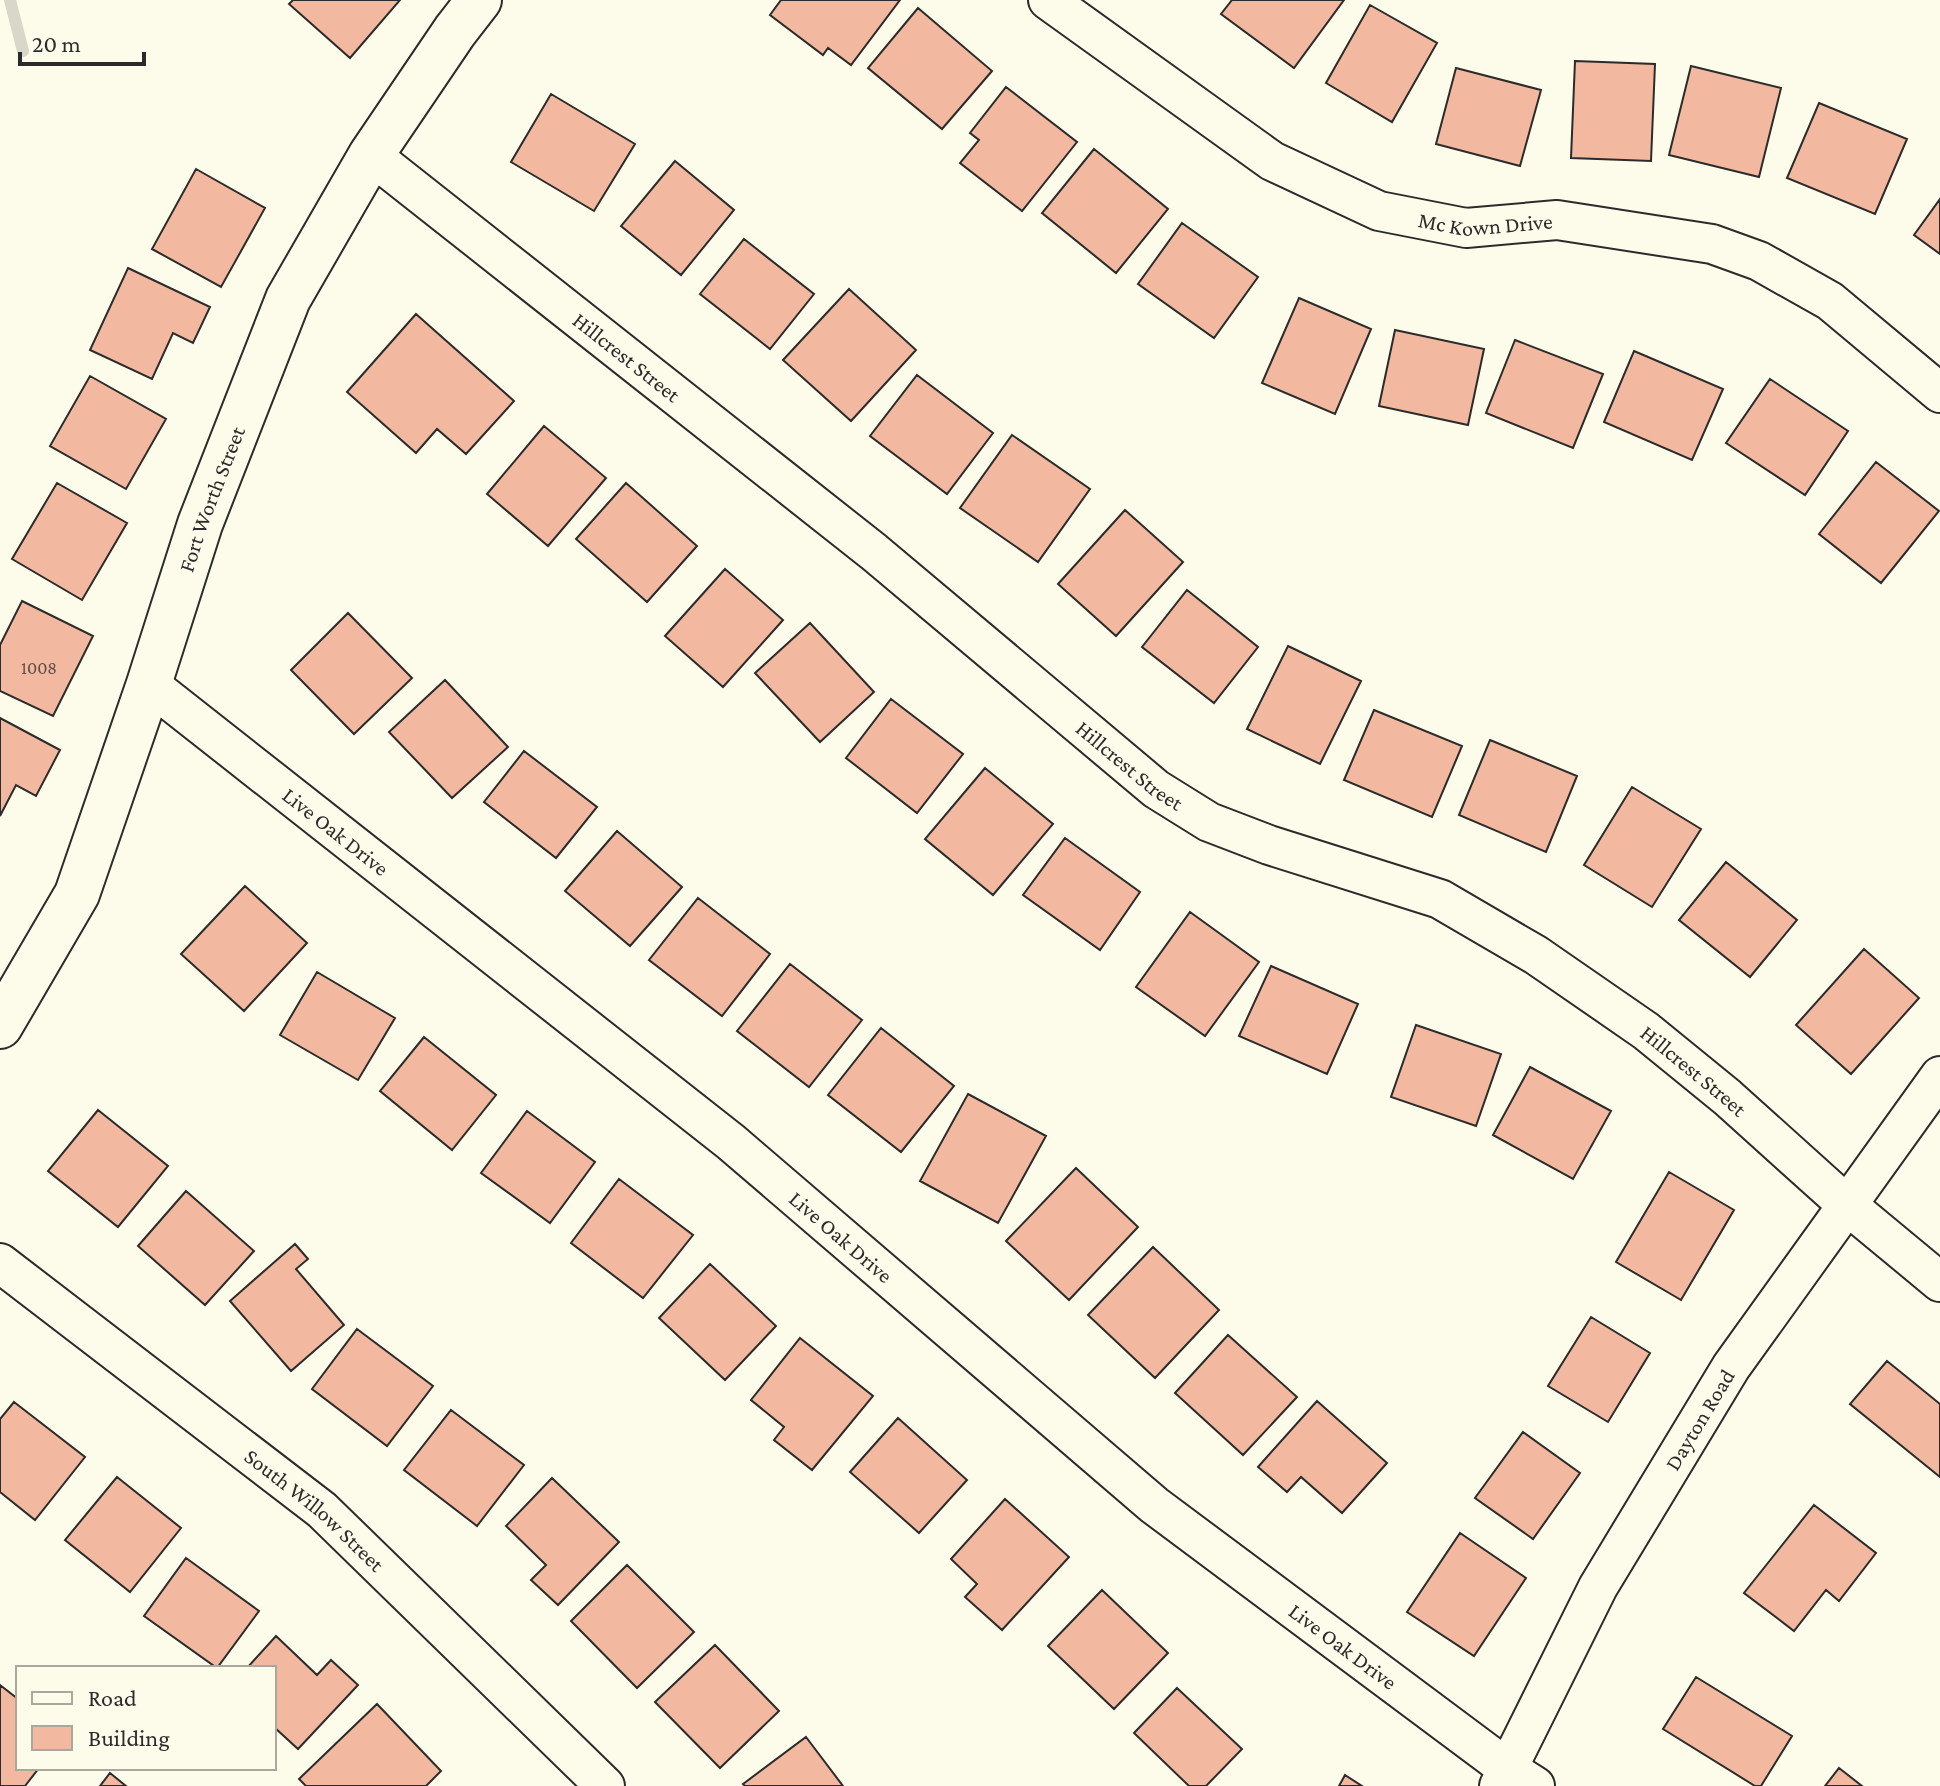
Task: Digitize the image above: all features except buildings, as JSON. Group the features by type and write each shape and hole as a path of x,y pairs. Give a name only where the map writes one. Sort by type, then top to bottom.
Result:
{"street":[{"name":"Fort Worth Street","path":"0,1026 77,894 200,524 288,299 371,155 479,0"},
{"name":"Mc Kown Drive","path":"1048,0 1272,161 1379,211 1466,228 1557,220 1712,244 1759,261 1830,301 1940,393"},
{"name":"Hillcrest Street","path":"371,155 874,552 1156,789 1209,822 1269,845 1440,899 1536,955 1670,1050 1940,1282"},
{"name":"Live Oak Drive","path":"149,684 731,1142 1154,1505 1514,1780"},
{"name":"Dayton Road","path":"1514,1780 1598,1587 1645,1509 1731,1367 1940,1076"},
{"name":"South Willow Street","path":"0,1263 322,1510 605,1786"}],"waterway":[{"path":"10,0 23,51"}]}
